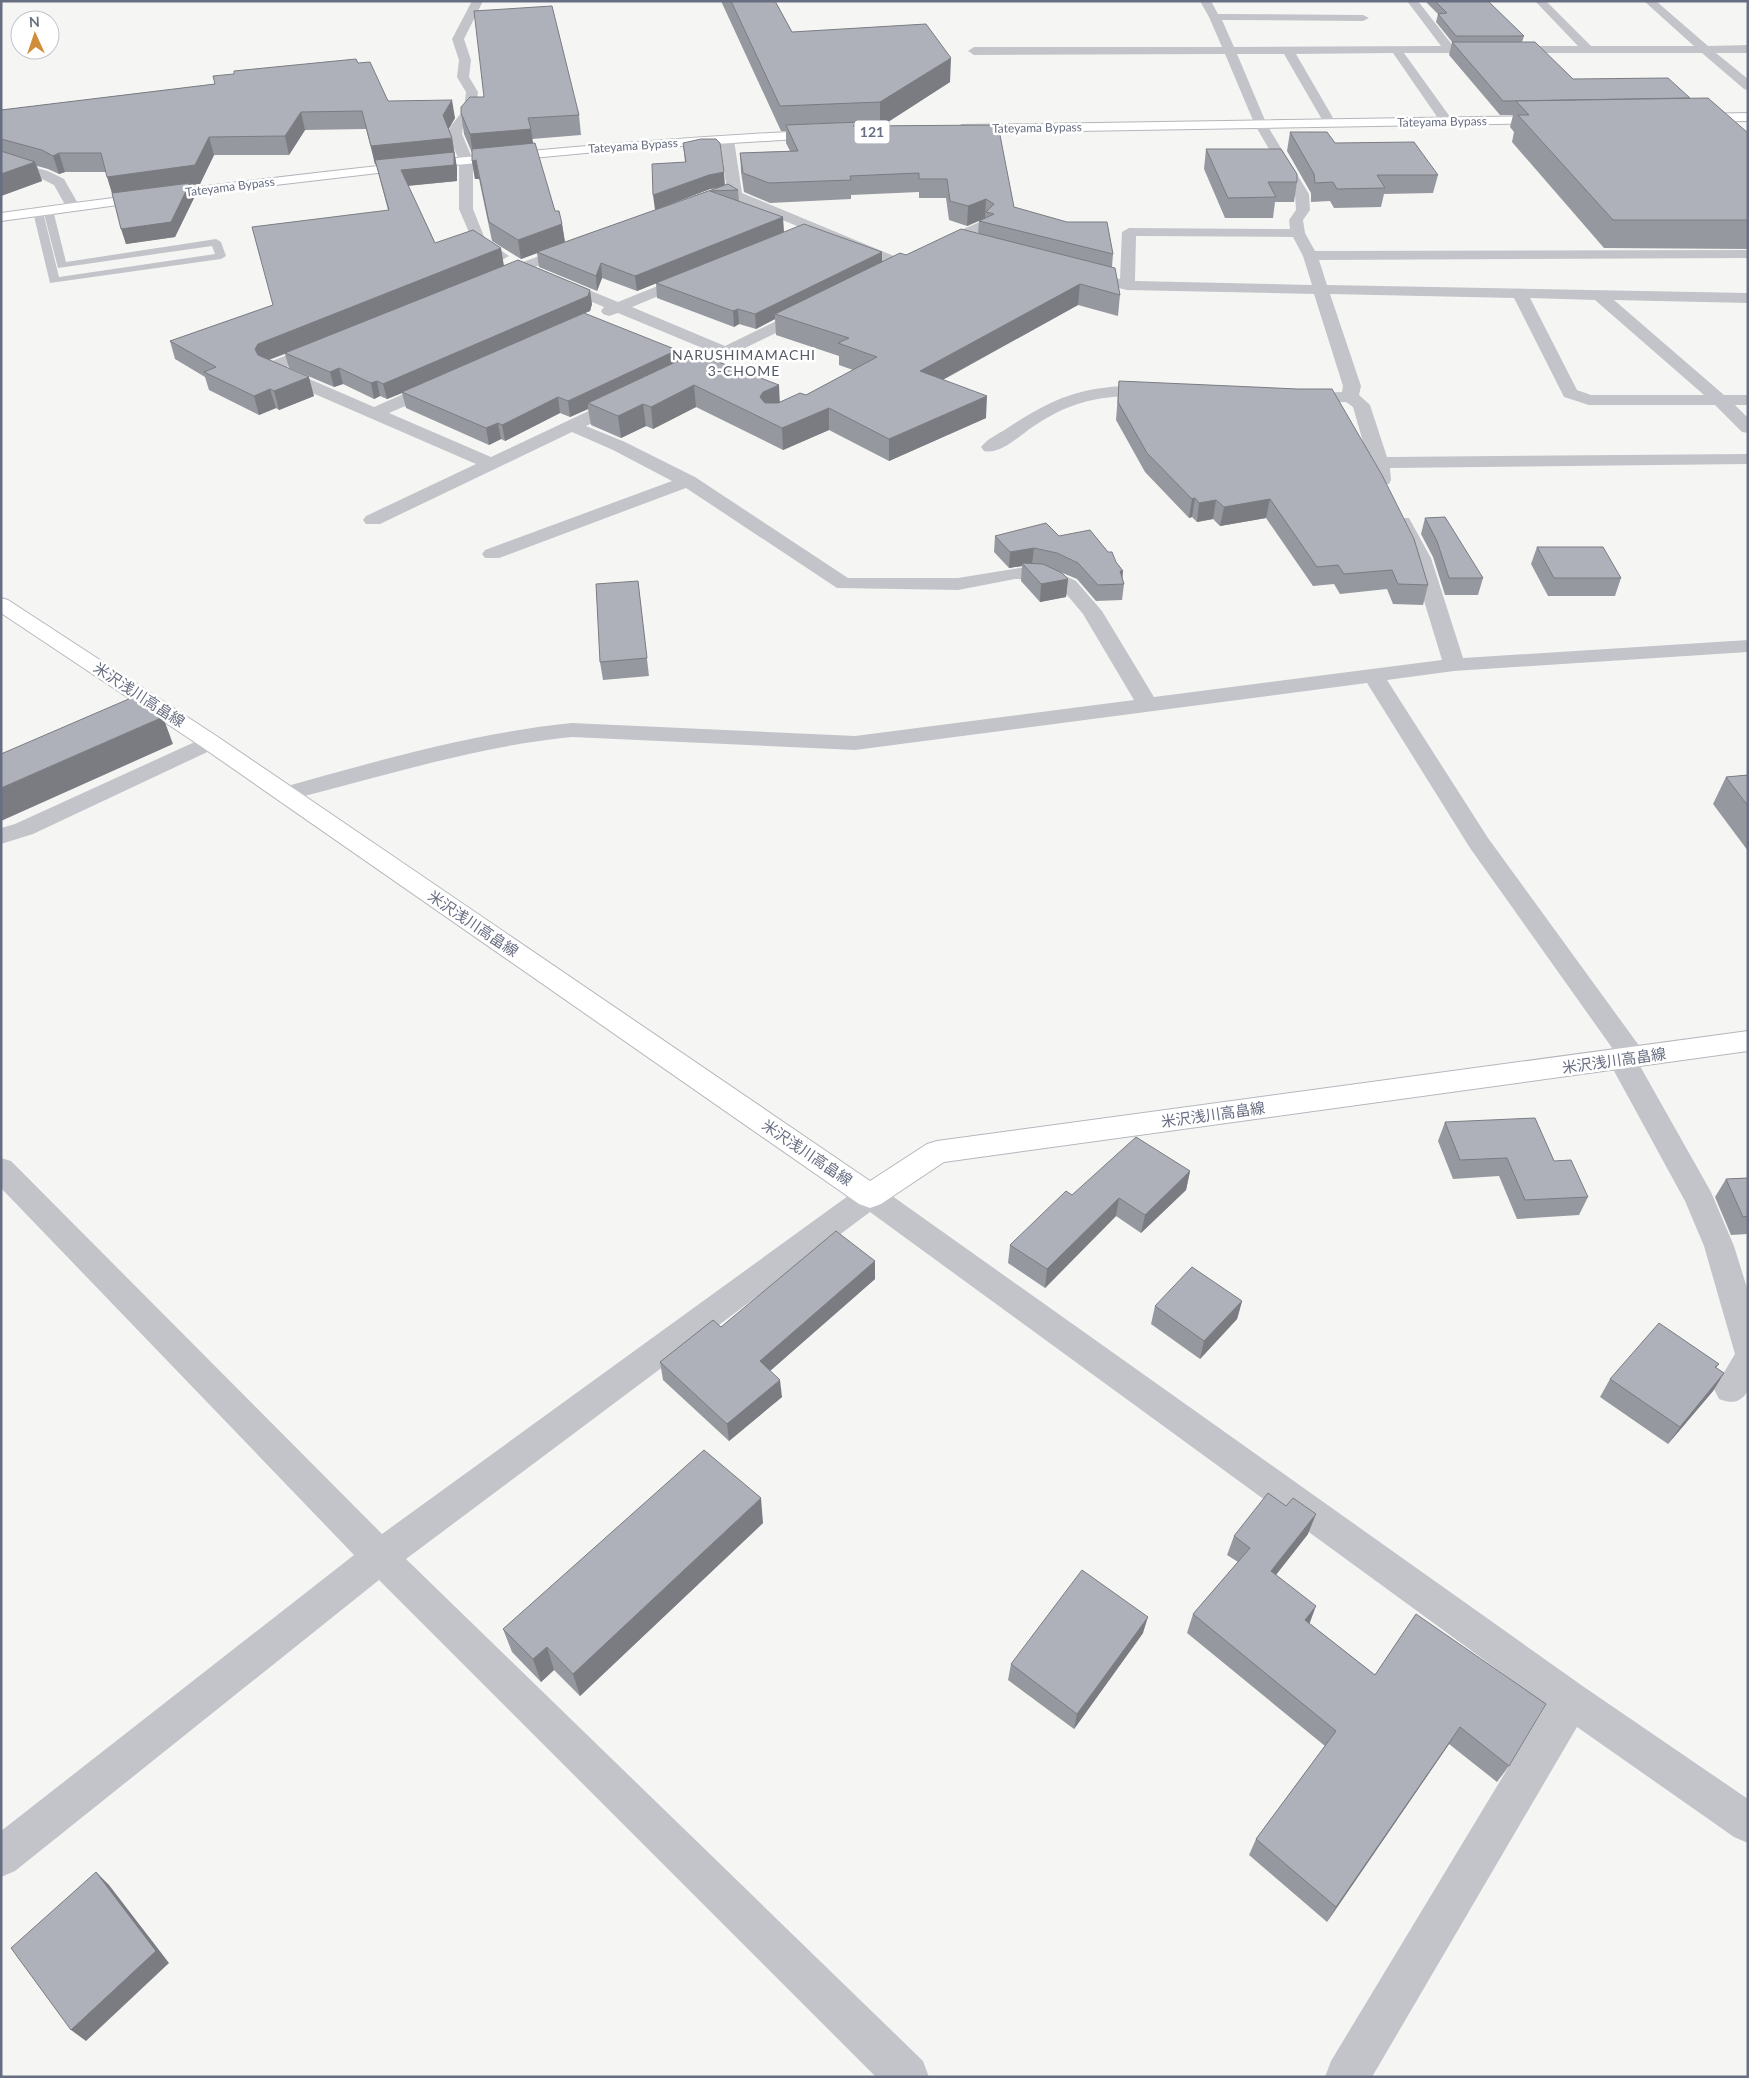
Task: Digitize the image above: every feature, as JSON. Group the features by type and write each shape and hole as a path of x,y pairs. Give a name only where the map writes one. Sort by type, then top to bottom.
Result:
{"main road":[{"path":"1680,118 1748,118"},
{"name":"Tateyama Bypass","path":"948,130 1564,120"},
{"name":"Tateyama Bypass","path":"1,217 210,188 466,160 838,133"},
{"name":"米沢浅川高畠線","path":"1,604 210,742 870,1196 936,1152 1628,1059 1748,1041"}],"street":[{"path":"478,1 461,30 458,39 465,60 463,77 472,92 472,100 470,110 457,126 455,134 466,160 466,210 479,241 520,267 726,352"},
{"path":"1205,1 1230,51 1261,125 1302,194 1303,210 1296,220 1298,234 1310,256 1352,386 1350,397"},
{"path":"1412,1 1449,50"},
{"path":"1540,1 1588,49"},
{"path":"1649,1 1748,86"},
{"path":"1214,18 1363,18"},
{"path":"974,51 1748,49"},
{"path":"1288,50 1330,124"},
{"path":"1396,50 1447,121"},
{"path":"727,140 734,191 737,196 901,264"},
{"path":"1,162 43,174 59,182 73,207"},
{"path":"716,194 734,191"},
{"path":"934,248 984,224"},
{"path":"792,236 811,228"},
{"path":"1127,285 1129,232 1298,234"},
{"path":"950,240 969,245"},
{"path":"477,284 586,242"},
{"path":"1310,256 1748,254"},
{"path":"884,273 918,256"},
{"path":"590,319 709,270"},
{"path":"1071,272 1127,285 1748,298"},
{"path":"1520,294 1570,393 1589,400 1748,400"},
{"path":"1599,295 1722,401 1748,428"},
{"path":"661,383 822,304"},
{"path":"335,341 270,368 491,464"},
{"path":"697,366 714,373"},
{"path":"374,414 455,378"},
{"path":"990,447 1054,406 1084,397 1125,390 1174,393"},
{"path":"373,520 634,396"},
{"path":"1280,399 1350,397 1361,405 1380,463 1381,478 1421,558 1454,666"},
{"path":"572,426 619,446 688,481 844,584 958,584 1016,573 1032,572 1048,575 1069,585 1092,611 1148,704"},
{"path":"1380,463 1748,459"},
{"path":"492,554 688,481"},
{"path":"285,794 478,742 527,733 572,730 855,743 1454,666 1748,646"},
{"path":"1374,676 1479,843 1628,1059 1700,1200 1718,1246 1748,1347"},
{"path":"1,836 24,829 210,742"},
{"path":"1,1168 380,1556 907,2077"},
{"path":"1,1857 380,1556 870,1196 1571,1700 1748,1823"},
{"path":"1731,1389 1748,1362"},
{"path":"1347,2077 1571,1700"}],"lane":[{"path":"43,211 62,266 216,242 221,256 54,281 43,211"}],"building":[{"path":"731,1 775,1 792,32 926,24 951,58 880,102 780,106"},
{"path":"1435,1 1488,1 1524,36 1456,36 1438,14 1447,13"},
{"path":"552,6 579,115 528,118 531,129 470,134 461,113 461,107 470,97 484,97 474,11"},
{"path":"1452,42 1535,42 1573,79 1668,78 1690,98 1503,101"},
{"path":"356,59 358,63 370,62 388,101 452,100 443,115 452,138 371,146 362,111 301,112 285,136 209,137 195,165 107,177 101,153 59,153 53,156 42,150 1,139 1,110 215,84 213,76 234,74 234,71"},
{"path":"1708,98 1748,133 1748,220 1613,220 1518,115 1529,115 1516,101"},
{"path":"860,122 853,126 998,125 1014,207 1067,222 1107,222 1113,254 979,221 994,214 986,212 994,204 986,199 968,206 950,201 947,179 919,179 919,173 850,176 851,180 769,183 743,173 740,153 798,151 786,125"},
{"path":"1290,132 1327,132 1335,143 1414,142 1438,175 1377,175 1385,188 1337,189 1333,182 1315,183 1314,174"},
{"path":"701,139 716,139 720,143 724,172 709,175 653,195 652,164 686,162 683,143"},
{"path":"535,143 555,211 559,211 562,224 518,240 489,222 476,160 472,161 472,149"},
{"path":"1206,149 1281,149 1297,174 1297,182 1268,182 1276,197 1228,198"},
{"path":"1,151 35,162 1,174"},
{"path":"454,152 454,165 401,170 435,243 473,230 501,248 258,344 255,349 258,355 309,377 274,391 270,389 254,396 204,372 216,367 170,341 273,305 252,227 389,210 375,160"},
{"path":"190,183 171,222 121,229 112,193"},
{"path":"728,184 738,190 710,191 783,217 635,276 601,263 596,276 537,252"},
{"path":"804,224 882,252 755,314 738,309 733,311 656,283"},
{"path":"961,229 1115,268 1120,295 1080,284 920,371 987,396 889,439 829,408 782,428 694,385 651,407 643,404 618,416 588,403 695,353 779,385 763,392 760,397 765,403 778,403 800,393 806,395 877,357 838,343 849,338 775,314 900,253 906,255"},
{"path":"518,260 590,290 588,296 383,384 377,381 371,383 339,368 330,372 285,353"},
{"path":"584,313 677,350 568,401 558,397 502,425 498,423 486,428 402,392"},
{"path":"1119,381 1332,389 1382,475 1414,539 1428,585 1398,584 1392,570 1344,574 1338,565 1317,567 1270,499 1224,507 1216,500 1199,503 1195,498 1192,499 1147,453 1118,402"},
{"path":"1445,517 1483,578 1449,578 1437,541 1425,518"},
{"path":"1046,523 1059,536 1090,530 1108,552 1112,552 1116,562 1123,571 1120,571 1124,584 1098,585 1078,563 1057,553 1034,548 1010,552 995,536"},
{"path":"1537,547 1603,547 1621,578 1554,578"},
{"path":"1022,563 1043,564 1062,573 1068,579 1041,584"},
{"path":"638,581 647,658 600,662 596,584"},
{"path":"138,695 163,717 1,788 1,754"},
{"path":"1748,775 1748,806 1726,777"},
{"path":"1535,1118 1554,1161 1571,1160 1588,1197 1525,1200 1507,1158 1460,1160 1445,1122"},
{"path":"1136,1137 1190,1171 1145,1215 1119,1198 1047,1269 1010,1245 1066,1191 1072,1195"},
{"path":"1748,1178 1748,1216 1743,1217 1726,1179"},
{"path":"836,1231 875,1261 760,1361 780,1380 727,1424 660,1362 713,1320 721,1327"},
{"path":"1192,1267 1242,1301 1204,1341 1155,1306"},
{"path":"1659,1323 1719,1364 1715,1367 1724,1373 1680,1427 1610,1379"},
{"path":"704,1450 761,1498 573,1674 547,1647 533,1659 503,1629"},
{"path":"1268,1493 1286,1506 1293,1498 1316,1514 1271,1571 1316,1606 1305,1620 1375,1675 1416,1614 1546,1704 1509,1766 1460,1727 1336,1907 1256,1839 1336,1731 1193,1614 1250,1548 1234,1536"},
{"path":"1082,1570 1148,1617 1077,1714 1011,1664"},
{"path":"96,1872 156,1951 71,2030 11,1948"}],"waterway":[{"path":"243,1 308,1"}],"district":[{"name":"NARUSHIMAMACHI 3-CHOME","path":"744,364"}]}
